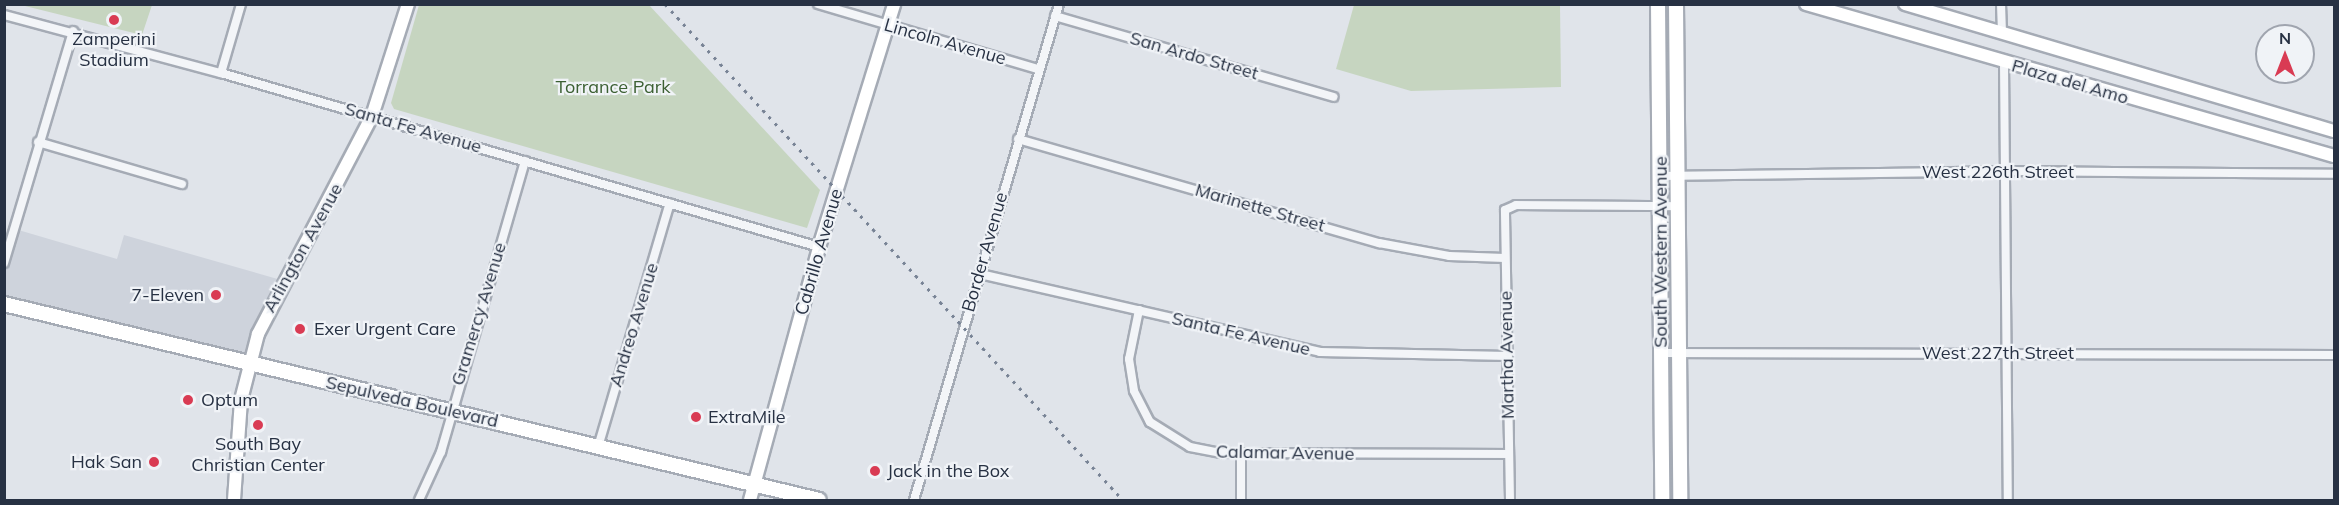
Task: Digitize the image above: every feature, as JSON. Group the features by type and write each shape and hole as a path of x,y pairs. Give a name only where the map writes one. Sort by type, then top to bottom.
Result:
{"main road":[{"name":"South Western Avenue","path":"1658,4 1662,501"},
{"name":"South Western Avenue","path":"1676,4 1680,501"},
{"name":"Sepulveda Boulevard","path":"4,304 819,501"}],"street":[{"path":"221,73 241,4"},
{"name":"Arlington Avenue","path":"234,501 236,434 248,363 270,304 372,116 408,4"},
{"name":"Lincoln Avenue","path":"818,4 1038,69"},
{"name":"Cabrillo Avenue","path":"750,501 819,247 894,4"},
{"name":"Border Avenue","path":"914,501 1038,69 1059,4"},
{"name":"Plaza del Amo","path":"1806,4 2004,63 2334,156"},
{"name":"Plaza del Amo","path":"1905,4 2334,130"},
{"path":"2001,4 2002,32"},
{"name":"Santa Fe Avenue","path":"4,15 72,31 221,73 819,247"},
{"name":"San Ardo Street","path":"1055,16 1333,97"},
{"path":"4,263 72,31"},
{"path":"2004,63 2007,171 2008,501"},
{"name":"Marinette Street","path":"1018,139 1388,245 1449,256 1505,258"},
{"path":"38,142 182,184"},
{"name":"Gramercy Avenue","path":"419,501 435,473 450,411 525,161"},
{"name":"West 226th Street","path":"1661,176 2007,171 2334,174"},
{"name":"Andreo Avenue","path":"598,447 670,203"},
{"name":"Martha Avenue","path":"1510,501 1505,210 1516,204 1661,206"},
{"path":"1661,206 1678,206"},
{"name":"Santa Fe Avenue","path":"980,274 1320,352 1508,356"},
{"name":"Calamar Avenue","path":"1139,310 1129,359 1130,376 1140,407 1150,422 1190,447 1241,454 1509,454"},
{"name":"West 227th Street","path":"1662,352 2334,355"},
{"path":"1241,454 1241,501"}],"shaded area":[{"path":"15,229 117,259 124,235 281,280 247,361 5,299 5,265"}],"green space":[{"name":"Zamperini Stadium","path":"21,5 152,5 142,35"},
{"name":"Torrance Park","path":"419,5 649,5 820,190 807,228 394,109 391,103"},
{"path":"1354,5 1560,5 1561,87 1411,91 1336,69"}],"railway":[{"path":"665,4 1123,500"}],"place":[{"name":"Zamperini Stadium","path":"114,20"},
{"name":"7-Eleven","path":"216,295"},
{"name":"Exer Urgent Care","path":"300,329"},
{"name":"Optum","path":"188,400"},
{"name":"ExtraMile","path":"696,417"},
{"name":"South Bay Christian Center","path":"258,425"},
{"name":"Hak San","path":"154,462"},
{"name":"Jack in the Box","path":"875,471"}]}
